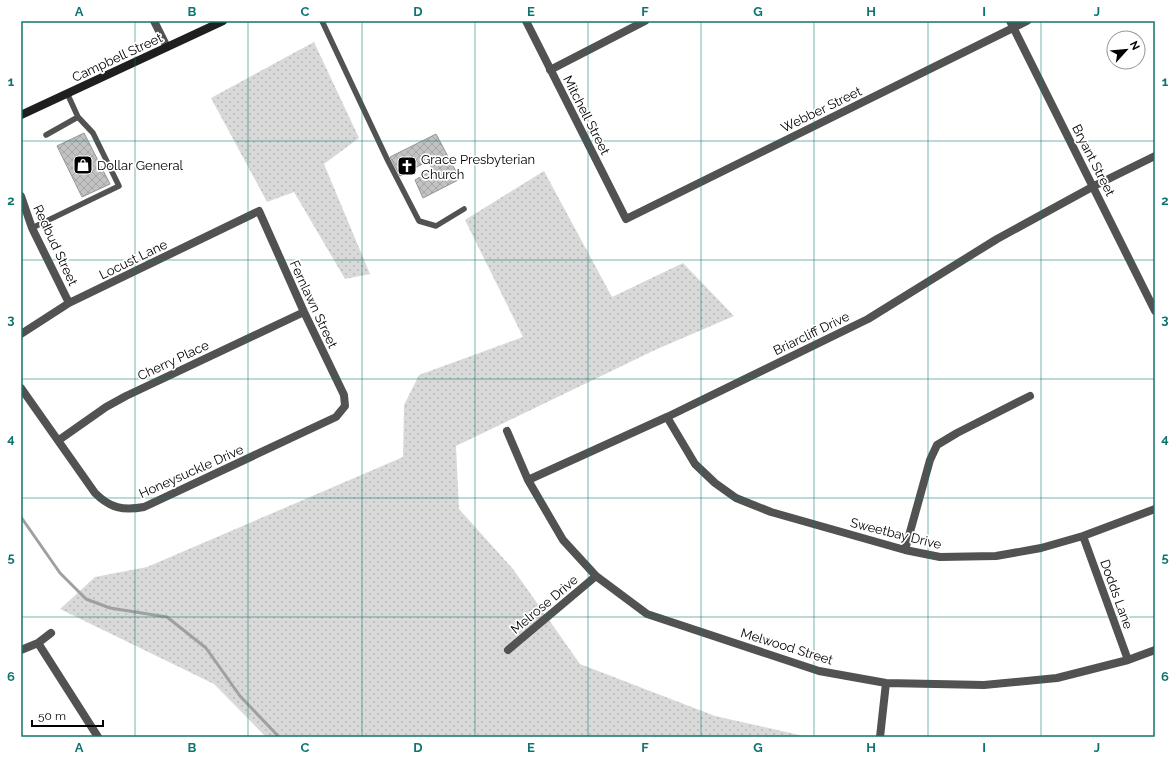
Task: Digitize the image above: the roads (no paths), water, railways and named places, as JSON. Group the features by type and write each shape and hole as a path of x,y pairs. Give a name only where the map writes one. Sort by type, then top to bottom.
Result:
{"main road":[{"name":"Campbell Street","path":"21,115 223,21"}],"street":[{"path":"154,21 166,47"},
{"name":"Mitchell Street","path":"526,21 626,219"},
{"path":"550,70 646,21"},
{"name":"Webber Street","path":"626,219 1012,24 1027,21"},
{"name":"Bryant Street","path":"1012,24 1155,310"},
{"name":"Briarcliff Drive","path":"528,480 667,417 868,319 997,239 1094,186 1155,156"},
{"name":"Redbud Street","path":"21,199 32,228 69,303"},
{"name":"Locust Lane","path":"21,334 69,303 259,212"},
{"name":"Fernlawn Street","path":"259,212 304,312 344,395 345,406"},
{"name":"Cherry Place","path":"59,440 106,407 126,396 304,312"},
{"name":"Honeysuckle Drive","path":"21,388 59,440 94,493 104,502 117,508 130,510 144,507 336,417 345,406"},
{"path":"905,550 930,460 937,445 957,433 1030,396"},
{"name":"Sweetbay Drive","path":"667,417 696,464 715,483 736,498 771,512 905,550 940,558 996,556 1041,548 1083,536 1155,508"},
{"name":"Melwood Street","path":"507,431 528,480 563,540 596,576 646,614 819,671 886,684 984,685 1057,678 1128,660 1155,650"},
{"name":"Dodds Lane","path":"1083,536 1128,660"},
{"name":"Melrose Drive","path":"508,650 596,576"},
{"path":"21,650 38,643 51,633"},
{"path":"38,643 98,737"},
{"path":"880,737 886,684"}],"lane":[{"path":"322,21 388,161 419,221 436,226 464,209"},
{"path":"32,228 119,186 92,133 78,118 67,93"},
{"path":"46,135 78,118"}],"waterway":[{"path":"21,517 60,573 86,599 110,608 167,617 206,648 240,696 279,737"}],"place":[{"name":"Dollar General","path":"83,165"},
{"name":"Grace Presbyterian Church","path":"407,166"}]}
